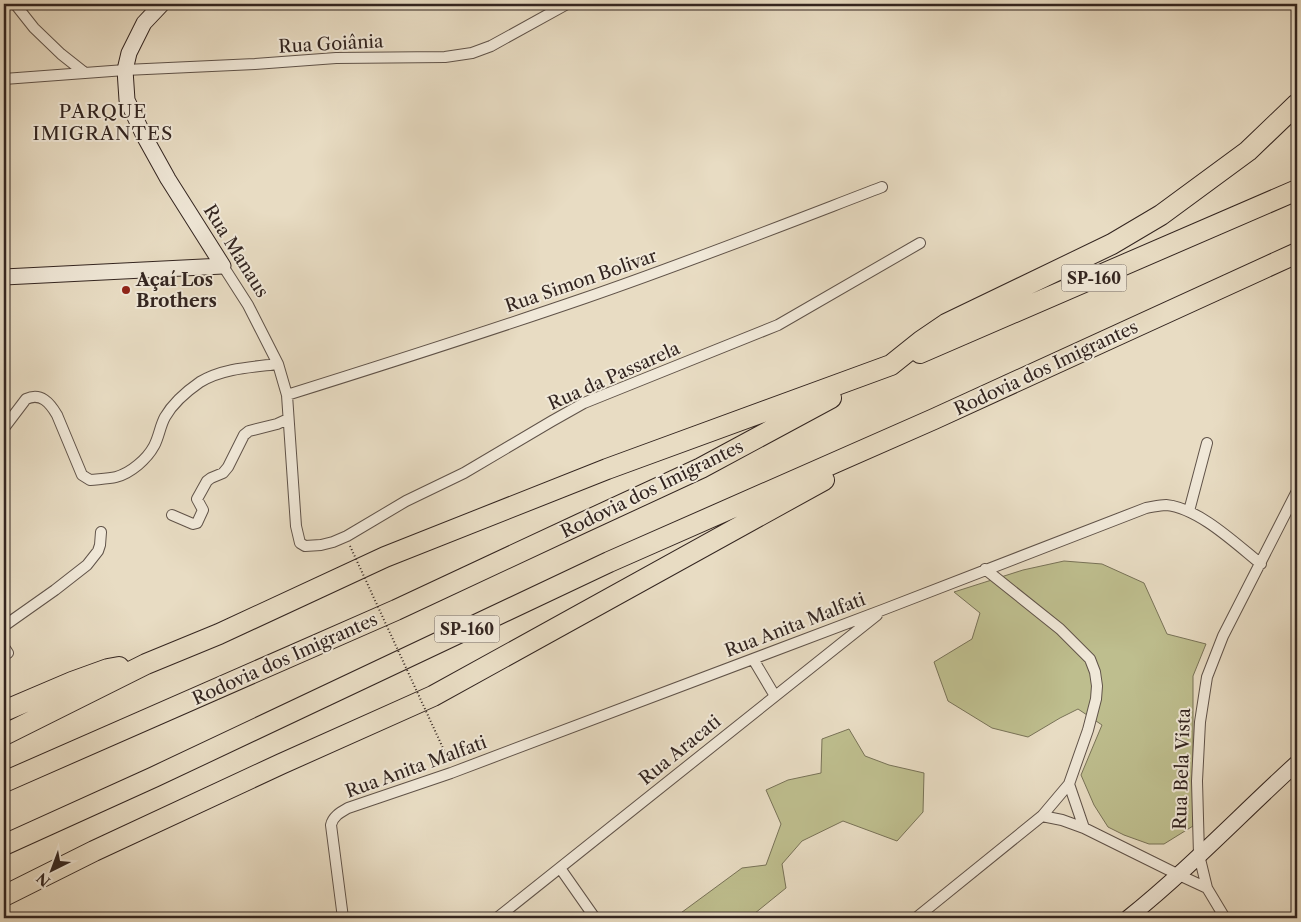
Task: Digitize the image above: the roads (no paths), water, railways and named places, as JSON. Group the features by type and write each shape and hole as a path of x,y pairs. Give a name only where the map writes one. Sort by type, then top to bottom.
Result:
{"highway":[{"path":"4,734 146,664 219,634 385,557 607,468 891,366 921,340 946,324 1112,244 1161,215 1248,151 1297,104"},
{"name":"Rodovia dos Imigrantes","path":"4,782 396,610 701,468 891,366 1297,190"},
{"name":"Rodovia dos Imigrantes","path":"4,845 154,777 609,562 934,419 1297,253"},
{"path":"4,896 94,851 280,764 433,696 934,419"},
{"path":"4,711 108,669 146,664"}],"street":[{"path":"14,4 34,28 61,54 85,73"},
{"name":"Rua Manaus","path":"162,4 144,23 129,53 125,70 127,100 168,179 248,305 278,364 287,395 298,538"},
{"name":"Rua Goiânia","path":"4,80 125,70 336,58 445,57 472,54 491,46 567,4"},
{"name":"Rua Simon Bolivar","path":"287,395 586,298 882,187"},
{"name":"Rua da Passarela","path":"298,538 302,544 310,546 333,542 347,536 406,501 464,473 584,403 778,324 920,243"},
{"path":"4,278 223,266"},
{"path":"4,428 26,399 31,396 44,399 57,415 82,476 90,480 117,477 131,470 144,460 154,445 165,417 181,397 199,383 209,377 220,374 278,364"},
{"path":"172,515 193,524 197,523 203,510 197,498 200,492 211,478 223,473 228,468 244,434 277,424 288,418"},
{"path":"1189,511 1208,443"},
{"name":"Rua Bela Vista","path":"1128,918 1150,901 1199,855 1197,772 1200,722 1207,677 1223,636 1297,491"},
{"name":"Rua Anita Malfati","path":"343,918 331,825 332,820 348,808 451,773 1146,508 1164,505 1189,511 1225,535 1261,564"},
{"path":"4,626 87,565 98,551 101,532"},
{"path":"916,918 1042,816 1069,784 1088,730 1096,699 1095,672 1090,659 1060,629 985,569"},
{"name":"Rua Aracati","path":"496,918 885,609"},
{"path":"754,658 775,696"},
{"path":"1225,918 1207,888 1199,855 1297,763"},
{"path":"1069,784 1084,828"},
{"path":"1042,816 1062,820 1084,828 1207,888"},
{"path":"560,868 595,918"}],"place":[{"name":"Açaí Los Brothers","path":"126,290"}],"district":[{"name":"PARQUE IMIGRANTES","path":"103,122"}]}
